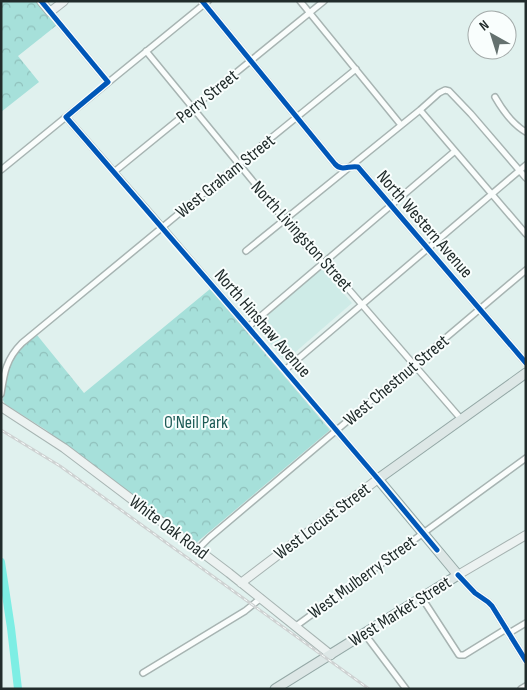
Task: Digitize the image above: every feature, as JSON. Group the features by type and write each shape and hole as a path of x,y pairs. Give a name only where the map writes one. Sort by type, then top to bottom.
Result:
{"main road":[{"name":"West Locust Street","path":"378,479 526,373"},
{"name":"North Hinshaw Avenue","path":"378,479 458,575"},
{"name":"West Market Street","path":"275,689 458,575"}],"street":[{"path":"41,1 108,82"},
{"path":"50,12 64,1"},
{"path":"300,1 401,125"},
{"name":"Perry Street","path":"114,172 324,1"},
{"path":"1,170 205,2"},
{"name":"North Western Avenue","path":"205,2 338,167 342,169 353,166 358,168 526,363"},
{"name":"North Livingston Street","path":"146,51 307,248 338,276 461,419"},
{"name":"West Graham Street","path":"1,394 7,365 15,351 162,227 356,69"},
{"path":"246,250 444,90 449,91 471,114 526,178"},
{"path":"496,97 508,117 526,132"},
{"path":"420,110 526,234"},
{"name":"North Hinshaw Avenue","path":"66,117 378,479"},
{"path":"248,327 455,151"},
{"path":"285,370 526,165"},
{"name":"West Chestnut Street","path":"198,549 526,270"},
{"name":"White Oak Road","path":"1,408 64,448 198,549 331,654"},
{"name":"West Mulberry Street","path":"296,626 526,458"},
{"name":"West Locust Street","path":"241,583 378,479"},
{"name":"West Market Street","path":"458,575 526,535"},
{"name":"North Hinshaw Avenue","path":"458,575 475,593 489,603 526,661"},
{"path":"143,673 245,611 261,598"},
{"path":"422,598 457,652 461,655 526,623"},
{"path":"364,634 406,689"},
{"path":"521,689 526,686"}],"shaded area":[{"path":"321,268 352,303 285,361 254,325"}],"green space":[{"path":"1,1 37,1 57,25 18,56 39,82 1,112"},
{"name":"O'Neil Park","path":"210,289 330,430 196,543 46,430 5,404 3,400 10,362 18,351 37,335 84,393"}],"waterway":[{"path":"1,562 18,689"}],"railway":[{"path":"1,430 60,466 369,689"}],"cycle path":[{"path":"41,1 108,82 66,117 248,327 437,550"},
{"path":"202,1 335,164 340,168 358,167 526,363"},
{"path":"458,575 475,593 492,606 526,661"}]}
